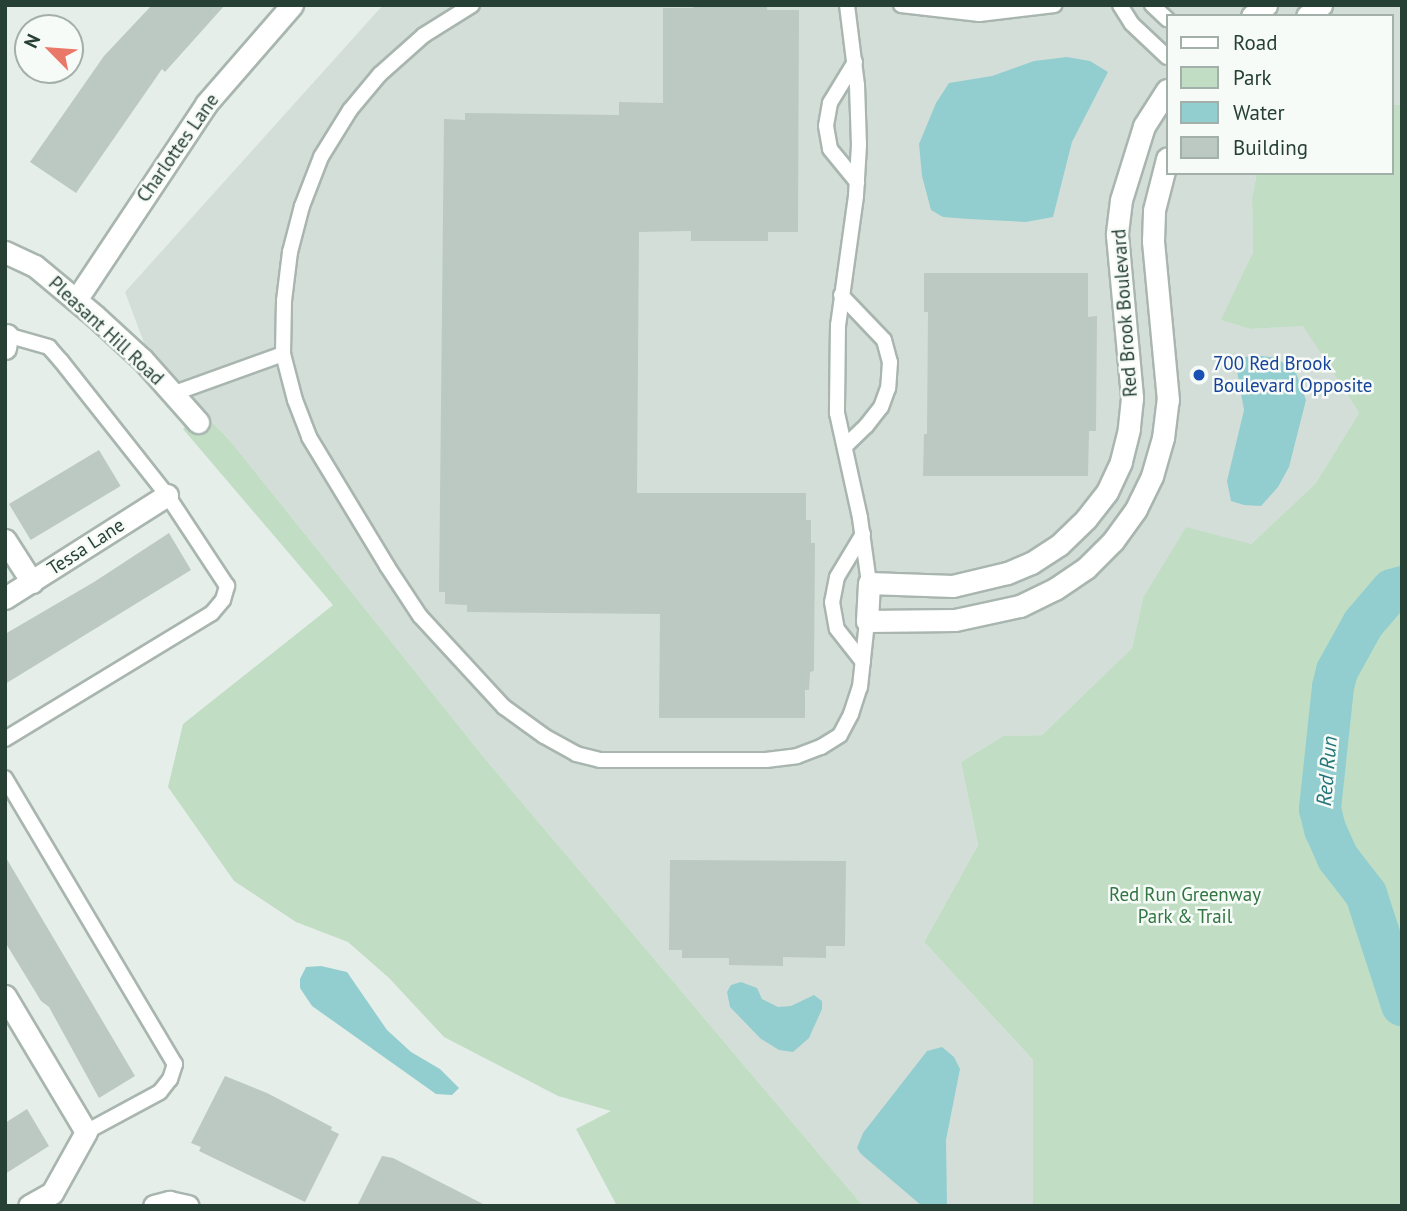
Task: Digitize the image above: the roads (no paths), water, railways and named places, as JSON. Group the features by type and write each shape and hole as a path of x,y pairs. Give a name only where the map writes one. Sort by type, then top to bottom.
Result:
{"street":[{"name":"Charlottes Lane","path":"76,300 206,104 292,5"},
{"name":"Red Brook Boulevard","path":"869,583 953,586 1007,573 1031,564 1059,545 1086,519 1107,492 1121,462 1132,398 1117,235 1121,200 1144,126 1166,92"},
{"name":"Red Brook Boulevard","path":"867,621 955,620 1020,606 1055,589 1086,568 1113,541 1136,509 1159,451 1168,400 1153,241 1154,210 1166,163"},
{"name":"Pleasant Hill Road","path":"5,252 35,266 76,300 143,360 198,422"},
{"name":"Tessa Lane","path":"5,598 167,495"},
{"path":"5,540 32,582"},
{"path":"867,621 869,583"},
{"path":"5,996 86,1132 56,1199 29,1206"},
{"path":"154,1206 169,1202 188,1206"}],"lane":[{"path":"472,5 424,36 380,74 350,110 321,157 302,206 290,252 284,302 284,354 309,437 420,617 504,707 544,736 576,754 600,760 766,760 797,756 821,747 840,735 860,687 867,621"},
{"path":"847,5 855,62 859,145 857,182 841,295 836,373 837,412 863,534 869,583"},
{"path":"901,5 978,14 1054,5"},
{"path":"1120,5 1132,24 1166,56"},
{"path":"1153,5 1166,18"},
{"path":"855,62 830,103 826,126 830,149 857,182"},
{"path":"841,295 884,340 890,362 888,388 881,407 845,446"},
{"path":"5,739 212,613 223,600 227,586 167,495 48,347 6,341"},
{"path":"172,394 284,354"},
{"path":"863,534 837,577 832,602 836,629 863,662"},
{"path":"5,778 175,1064 170,1079 160,1092 86,1132"}],"water":[{"path":"1067,57 1090,61 1108,72 1072,142 1053,217 1026,222 969,219 943,217 931,210 922,176 919,144 936,103 949,83 992,76 1034,61"},
{"path":"1254,355 1277,358 1296,373 1306,400 1289,467 1278,487 1261,506 1231,501 1227,481 1244,410 1236,366 1242,358"},
{"path":"321,966 347,972 387,1030 411,1052 440,1069 459,1088 452,1095 436,1094 312,1006 300,988 300,979 306,967"},
{"path":"741,982 757,988 762,999 778,1007 791,1006 814,995 822,1001 822,1009 809,1038 793,1052 779,1050 761,1039 730,1007 727,992 731,985"},
{"path":"942,1047 954,1057 960,1069 946,1140 947,1206 922,1206 857,1148 863,1133 927,1051"}],"waterway":[{"name":"Red Run","path":"1402,587 1392,590 1363,624 1337,671 1320,809 1325,829 1338,858 1366,894 1402,1005"}],"place":[{"name":"700 Red Brook Boulevard Opposite","path":"1199,375"}],"park label":[{"name":"Red Run Greenway Park & Trail","path":"1185,906"}]}
